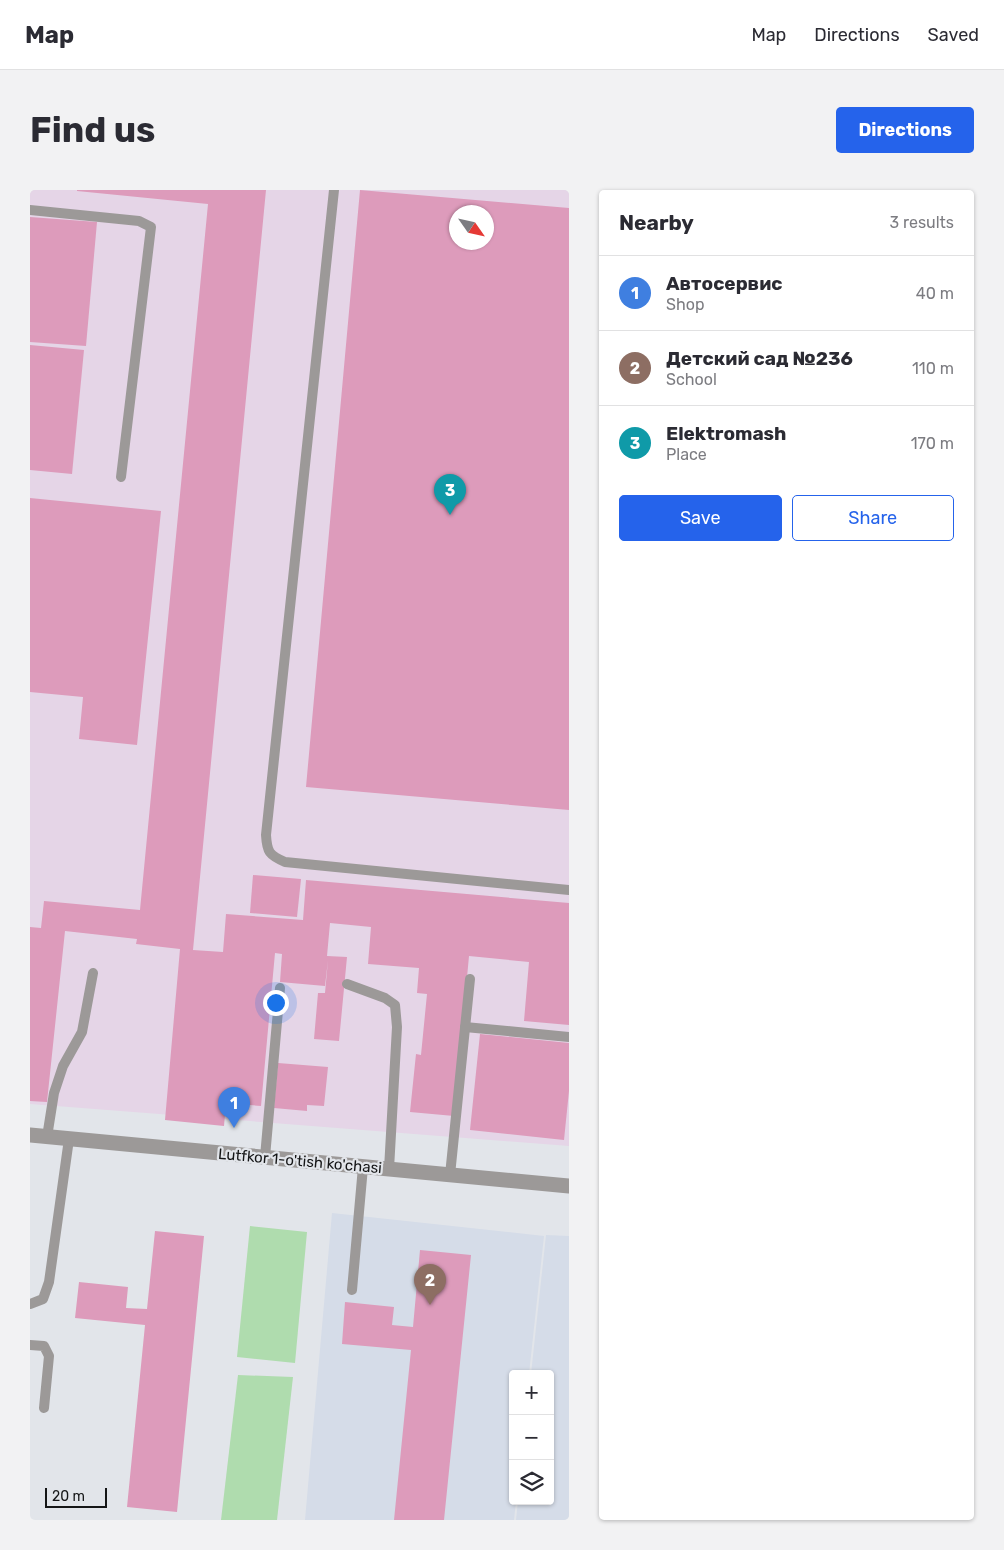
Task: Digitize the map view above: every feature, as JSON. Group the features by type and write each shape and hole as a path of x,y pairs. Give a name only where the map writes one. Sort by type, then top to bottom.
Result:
{"street":[{"name":"Lutfkor 1-o'tish ko'chasi","path":"30,1135 569,1186"}],"lane":[{"path":"334,190 267,825 267,847 272,856 285,862 569,890"},
{"path":"30,210 139,221 151,227 121,477"},
{"path":"47,1137 54,1093 63,1066 82,1032 93,973"},
{"path":"450,1175 470,979"},
{"path":"347,984 385,998 394,1005 397,1026 389,1169"},
{"path":"264,1158 280,988"},
{"path":"465,1027 569,1036"},
{"path":"30,1304 44,1299 49,1282 69,1139"},
{"path":"352,1290 363,1166"},
{"path":"30,1344 44,1346 49,1356 44,1408"}],"shaded area":[{"path":"30,190 569,190 569,1146 30,1104"},
{"path":"332,1213 544,1236 529,1370 509,1370 509,1505 516,1505 514,1520 305,1520"},
{"path":"546,1235 569,1236 569,1520 516,1520 518,1505 554,1505 554,1370 531,1370"}],"green space":[{"path":"250,1226 307,1232 295,1363 237,1357"},
{"path":"238,1375 293,1377 277,1520 221,1520"}],"building":[{"path":"77,190 266,190 193,950 223,952 226,914 303,920 306,880 569,903 569,1025 524,1021 529,962 469,956 454,1116 410,1112 416,1054 421,1055 427,994 417,993 419,968 368,964 371,927 330,923 327,956 347,957 339,1041 314,1039 318,993 325,993 328,960 325,986 280,982 282,954 275,953 261,1106 226,1103 224,1126 165,1120 180,949 136,944 137,939 65,931 47,1102 30,1101 30,927 41,928 44,901 140,910 208,204"},
{"path":"360,190 569,208 569,810 306,787"},
{"path":"30,217 97,222 86,346 30,342"},
{"path":"30,345 84,350 72,474 30,470"},
{"path":"30,498 161,511 137,745 79,739 83,697 30,692"},
{"path":"253,875 301,879 297,917 250,913"},
{"path":"480,1034 569,1043 569,1091 564,1140 470,1130"},
{"path":"278,1063 328,1067 324,1106 307,1105 307,1111 274,1108"},
{"path":"155,1231 204,1236 177,1512 127,1507 145,1325 75,1318 79,1282 128,1287 126,1308 147,1309"},
{"path":"420,1250 471,1255 444,1520 394,1520 411,1350 342,1344 345,1302 394,1307 392,1325 413,1327"}],"place":[{"name":"Elektromash","path":"450,515"},
{"name":"Автосервис","path":"234,1128"},
{"name":"Детский сад №236","path":"430,1305"}]}
